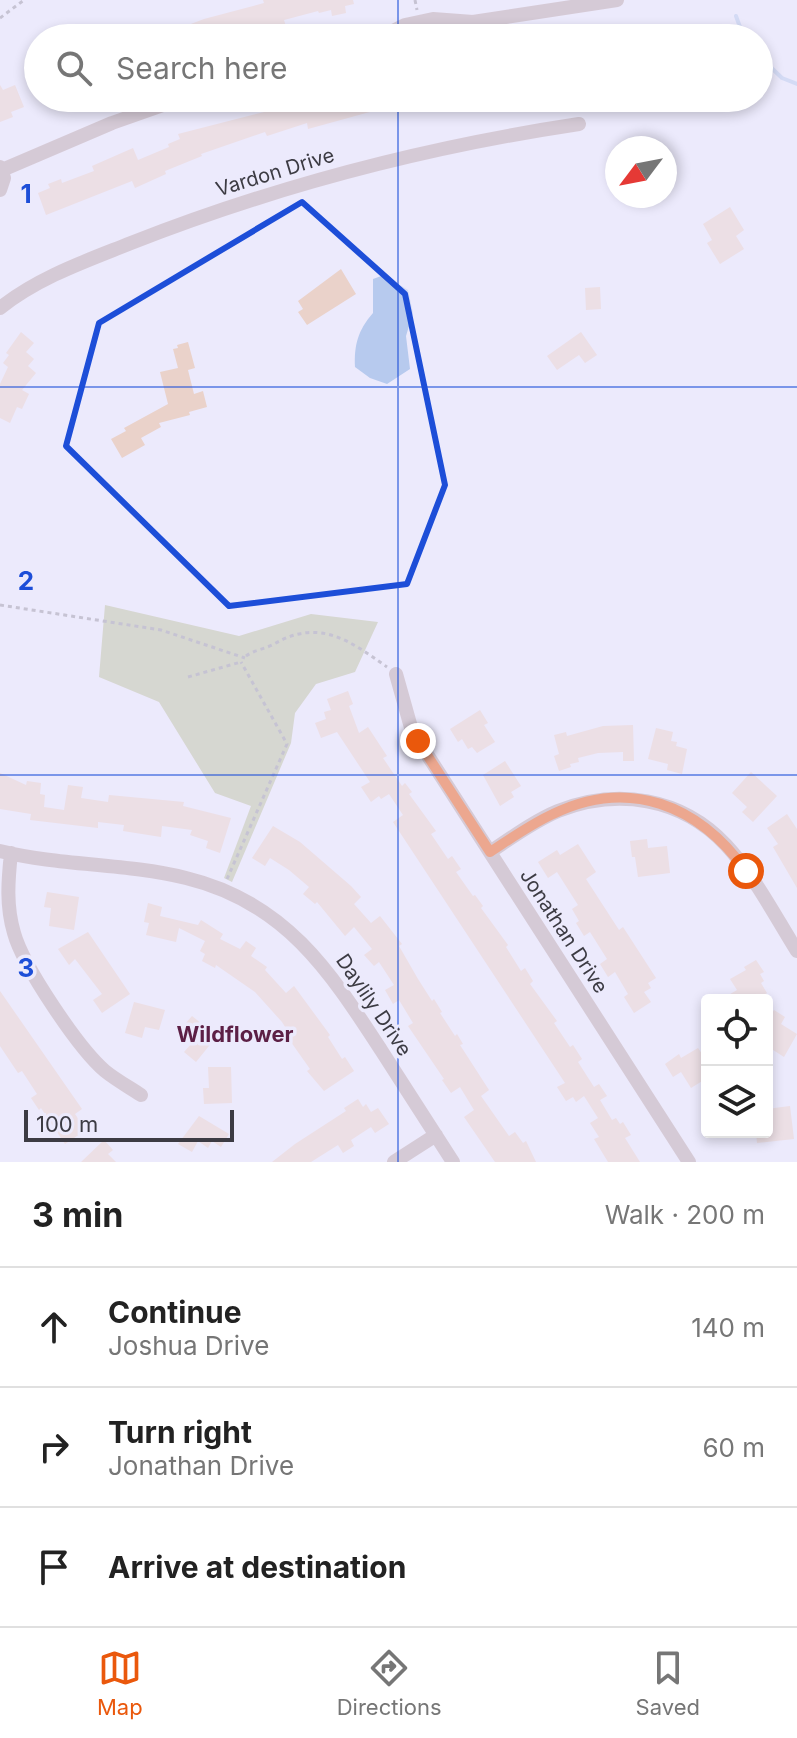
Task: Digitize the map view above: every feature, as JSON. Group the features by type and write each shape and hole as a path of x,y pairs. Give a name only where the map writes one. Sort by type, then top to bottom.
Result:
{"street":[{"path":"468,24 523,6 617,0"},
{"path":"410,24 433,19 473,22"},
{"path":"0,190 4,178 1,169 143,112"},
{"name":"Vardon Drive","path":"0,308 36,284 87,260 232,205 305,182 378,164 579,124"},
{"name":"Jonathan Drive","path":"396,674 412,731 689,1162"},
{"path":"490,852 540,820 576,805 630,798 665,805 697,820 725,844 797,951"},
{"path":"6,852 8,905 15,936 27,964 83,1048 104,1070 141,1095"},
{"name":"Daylily Drive","path":"6,852 162,873 222,890 270,916 315,954 345,993 453,1162"},
{"path":"394,1162 436,1135"}],"path":[{"path":"0,18 24,0"},
{"path":"0,605 161,630 245,658"},
{"path":"188,677 241,662 302,631 323,632 349,642 396,674"},
{"path":"222,890 287,744 241,662"}],"highlighted area":[{"path":"302,202 405,294 445,485 407,584 229,606 66,446 99,323"}],"green space":[{"path":"105,605 239,636 311,614 378,622 355,672 316,684 295,713 291,743 232,882 224,878 251,806 215,793 159,702 99,677"}],"water":[{"path":"384,275 408,290 413,313 406,336 410,369 387,384 370,378 355,367 358,338 373,313 373,279"}],"building":[{"path":"263,0 353,0 354,4 345,6 346,13 332,16 331,10 318,11 284,20 285,24 191,24 264,3"},
{"path":"0,85 3,90 15,85 24,107 11,112 13,117 0,122"},
{"path":"264,112 370,112 308,129 307,123 267,136 265,132 201,154 135,188 132,181 46,215 38,193 50,188 48,184 61,179 62,183 94,171 92,166 133,148 138,160 169,147 168,144 180,139 178,134"},
{"path":"730,207 744,230 736,236 744,249 720,264 707,243 712,240 703,224"},
{"path":"341,269 356,294 307,325 298,312 303,309 298,301"},
{"path":"600,287 601,309 586,310 585,288"},
{"path":"21,332 34,343 26,352 34,359 28,366 36,373 22,390 29,394 22,409 17,407 10,423 0,418 0,384 8,367 3,363 9,355 6,353"},
{"path":"581,332 597,355 585,363 579,355 557,370 547,356"},
{"path":"188,342 195,368 188,370 194,394 203,391 207,407 159,423 161,427 141,438 145,445 122,458 111,439 126,431 124,428 168,404 160,372 178,368 173,349"},
{"path":"348,691 353,704 349,706 359,733 368,727 387,756 383,758 402,786 405,783 412,792 409,794 436,831 431,834 448,859 452,856 461,869 456,872 483,906 481,908 508,945 506,947 521,971 525,968 533,981 530,984 557,1021 554,1023 570,1047 573,1045 582,1059 578,1062 594,1087 599,1084 607,1096 600,1100 612,1120 616,1118 620,1124 623,1122 631,1135 625,1138 640,1162 608,1162 594,1139 599,1137 590,1123 598,1118 584,1096 576,1102 573,1097 566,1101 557,1087 565,1083 393,822 403,815 389,794 371,802 361,787 370,782 337,732 321,738 315,723 326,719 324,712 331,710 327,699"},
{"path":"480,710 488,723 484,725 495,742 477,753 472,747 468,749 462,739 458,742 450,729"},
{"path":"633,725 634,761 623,761 623,752 598,753 578,758 579,762 559,771 554,756 559,754 554,735 566,732 567,736 603,726"},
{"path":"656,728 673,732 671,741 687,749 682,774 667,770 668,764 648,759"},
{"path":"505,761 521,786 511,792 514,797 500,806 483,775"},
{"path":"751,772 777,796 753,822 742,812 747,807 732,793"},
{"path":"0,773 26,785 27,781 41,783 40,794 45,795 44,807 64,810 68,785 83,787 81,798 108,802 109,795 184,802 183,806 231,818 220,853 206,848 208,841 190,835 192,830 162,826 161,837 123,831 124,825 98,822 98,828 30,820 31,814 0,809"},
{"path":"787,814 797,829 797,888 773,847 778,844 767,828"},
{"path":"273,826 300,842 351,886 361,897 354,904 371,923 380,916 402,944 399,946 418,979 432,1001 434,999 455,1036 457,1034 463,1044 460,1045 489,1090 481,1096 509,1136 515,1132 523,1143 526,1141 536,1162 495,1162 464,1117 474,1110 460,1087 451,1093 408,1026 413,1023 399,1000 393,1004 385,990 394,985 379,962 374,966 364,955 372,949 354,927 345,936 317,902 315,904 303,894 309,887 289,870 270,858 265,866 252,858"},
{"path":"647,839 648,848 667,846 670,873 638,877 630,841"},
{"path":"578,844 596,872 586,879 619,930 623,927 656,978 648,983 651,988 644,992 651,1002 634,1013 624,997 628,994 615,972 608,977 600,964 607,959 590,932 584,936 576,923 579,921 572,909 578,905 557,872 548,878 538,862 557,850 560,855"},
{"path":"47,892 79,897 74,930 49,926 51,908 44,907"},
{"path":"148,903 162,907 160,916 198,925 201,920 223,934 220,939 240,949 246,941 256,948 251,956 267,967 265,970 286,993 294,986 330,1035 328,1037 342,1059 345,1057 354,1071 324,1091 307,1071 310,1069 286,1035 289,1033 282,1022 255,992 216,965 215,968 202,961 205,954 200,951 205,941 179,928 176,942 146,935 149,923 144,922"},
{"path":"88,932 130,994 102,1013 93,1000 102,994 75,959 69,965 58,949"},
{"path":"756,960 764,972 760,974 764,981 761,983 767,993 730,994 737,990 730,979 746,970 744,967"},
{"path":"0,991 82,1109 75,1114 86,1130 65,1144 31,1098 37,1094 22,1071 18,1073 0,1046"},
{"path":"134,1002 165,1010 159,1030 145,1027 142,1038 125,1033"},
{"path":"773,1012 785,1017 781,1024 797,1034 784,1057 773,1050"},
{"path":"192,1016 217,1036 196,1062 184,1052 193,1042 179,1031"},
{"path":"698,1048 701,1052 701,1082 691,1088 681,1072 673,1077 665,1064 679,1054 681,1058"},
{"path":"208,1067 231,1067 232,1103 204,1104 203,1088 209,1088"},
{"path":"358,1099 371,1112 378,1108 389,1124 375,1133 371,1127 351,1140 354,1146 343,1153 338,1145 311,1162 272,1162 346,1111 344,1108"},
{"path":"790,1106 794,1139 757,1143 757,1138 773,1138 773,1108"},
{"path":"199,1116 229,1134 221,1147 212,1141 208,1148 198,1141 192,1152 178,1144"},
{"path":"104,1140 113,1150 108,1154 116,1162 81,1162"}],"waterway":[{"path":"736,16 739,24"},
{"path":"773,69 782,78 797,84"}],"district":[{"name":"Wildflower","path":"235,1034"}],"route":[{"path":"418,741 490,852 555,812 597,800 630,798 665,805 697,820 725,844 746,871"}]}
